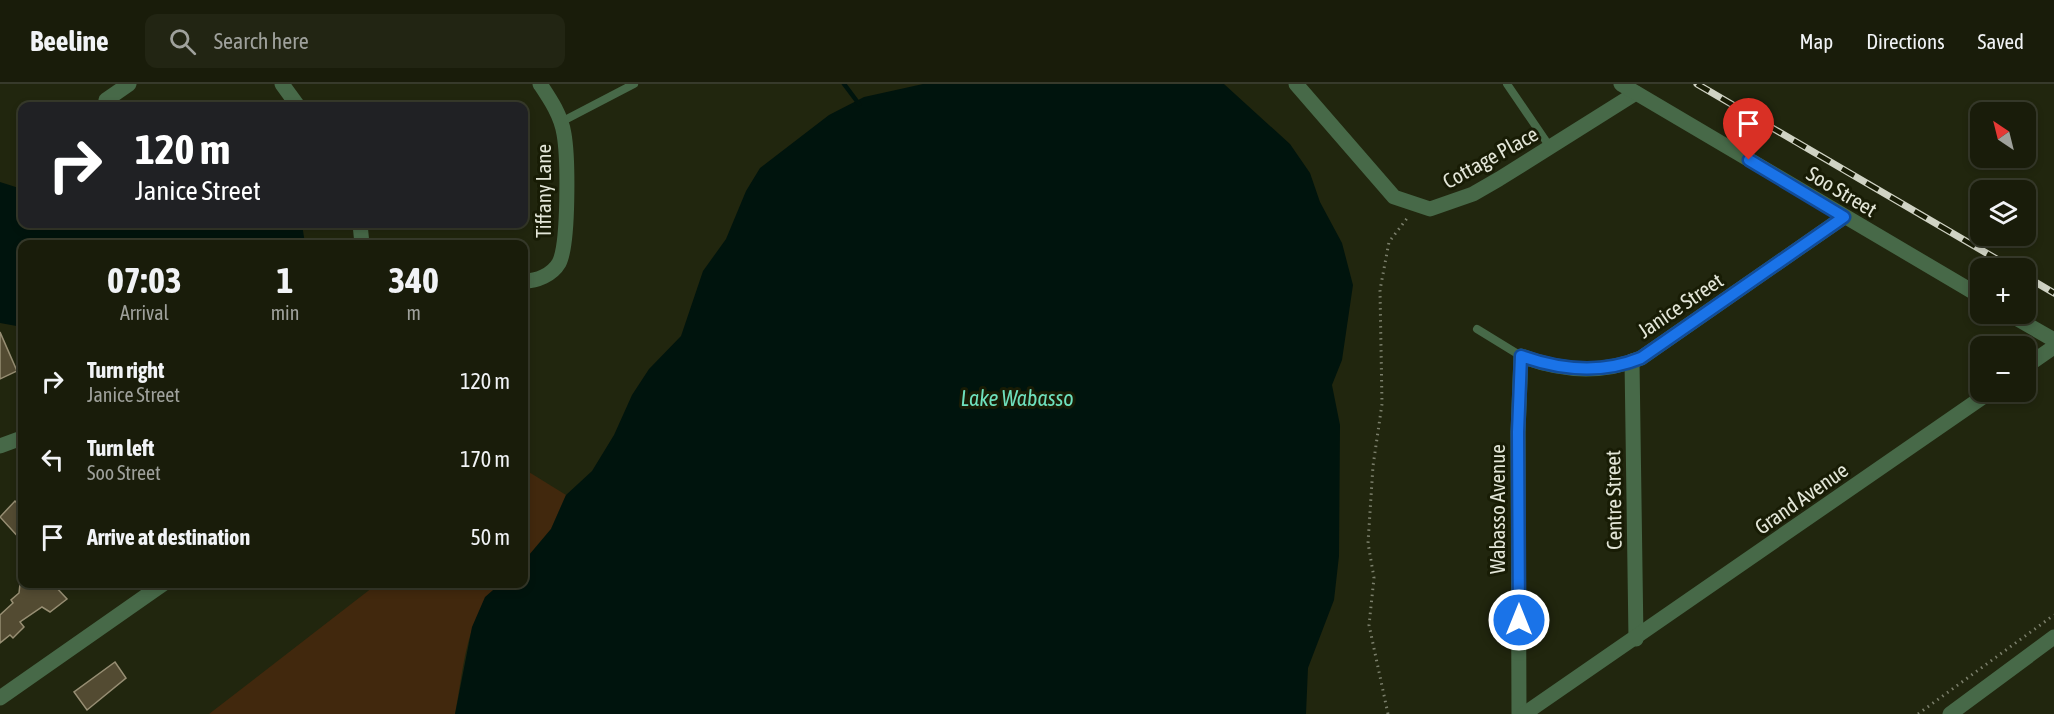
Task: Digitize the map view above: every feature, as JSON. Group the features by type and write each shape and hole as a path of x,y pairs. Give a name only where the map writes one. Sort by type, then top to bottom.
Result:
{"street":[{"path":"106,100 129,84"},
{"path":"282,84 295,102"},
{"name":"Tiffany Lane","path":"528,280 548,274 562,255 566,156 561,122 540,84"},
{"name":"Cottage Place","path":"1296,84 1356,151 1380,184 1394,198 1412,206 1430,209 1445,206 1473,194 1636,93"},
{"name":"Soo Street","path":"1621,84 1970,291"},
{"name":"Janice Street","path":"1521,356 1574,368 1604,368 1632,361 1658,347 1844,217"},
{"path":"2026,324 2054,340"},
{"path":"2036,359 2054,347"},
{"name":"Wabasso Avenue","path":"1519,714 1518,432 1521,356"},
{"name":"Centre Street","path":"1632,361 1636,639"},
{"name":"Grand Avenue","path":"1524,714 1636,639 1976,402"},
{"path":"0,446 18,439"},
{"path":"0,698 157,588"},
{"path":"1950,714 2054,637"}],"lane":[{"path":"561,122 634,84"},
{"path":"1507,84 1550,147"},
{"path":"1477,329 1521,356"}],"path":[{"path":"1388,714 1369,625 1374,578 1368,543 1373,466 1382,404 1380,290 1389,242 1406,222 1412,206"},
{"path":"1918,714 2054,615"}],"shaded area":[{"path":"528,471 566,495 551,529 528,556"},
{"path":"372,588 496,588 479,611 473,627 455,714 209,714"}],"water":[{"name":"Lake Wabasso","path":"923,84 1224,84 1290,144 1310,173 1320,202 1342,243 1353,285 1342,360 1332,385 1340,425 1339,556 1334,600 1308,668 1306,714 455,714 472,627 485,597 495,588 528,588 528,556 551,529 566,495 592,471 614,435 632,395 649,369 681,336 703,271 726,239 746,191 760,168 829,115 864,97"},
{"path":"0,182 18,188 18,228 303,228 304,240 18,240 18,326 0,323"}],"building":[{"path":"0,332 17,371 0,379"},
{"path":"15,501 18,504 18,537 0,517"},
{"path":"20,588 57,588 67,599 50,612 42,607 20,622 24,627 13,638 10,635 0,643 0,615 13,603 11,600 19,593"},
{"path":"115,662 126,678 87,710 74,692"}],"waterway":[{"path":"844,84 859,104"}],"railway":[{"path":"1697,84 1995,258"},
{"path":"2036,282 2054,293"}],"route":[{"path":"1519,620 1518,432 1521,356 1537,362 1594,369 1614,367 1641,358 1844,217 1749,160"}]}
